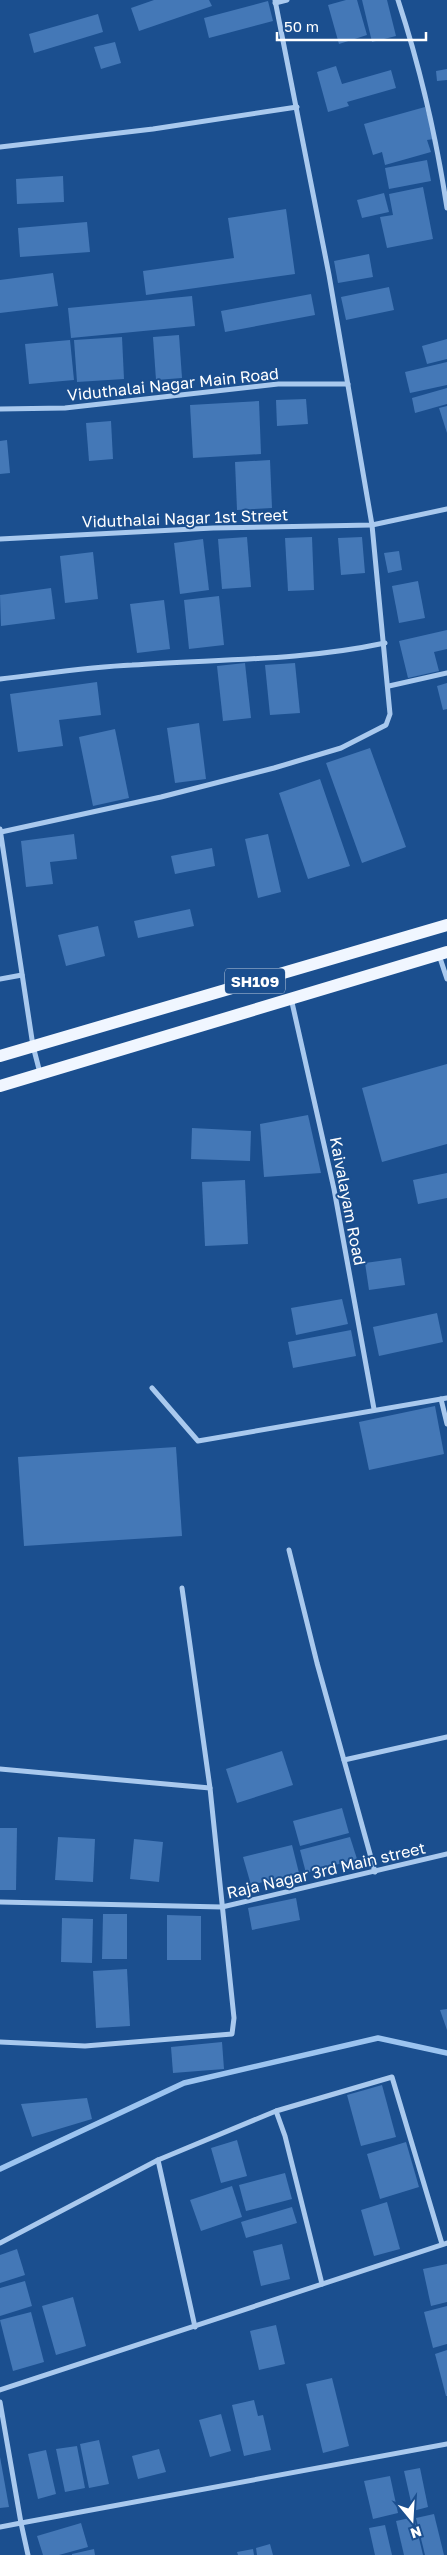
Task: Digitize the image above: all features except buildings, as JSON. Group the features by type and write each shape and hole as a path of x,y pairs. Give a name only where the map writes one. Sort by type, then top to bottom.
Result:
{"main road":[{"name":"SH109","path":"0,1056 447,925"},
{"name":"SH109","path":"0,1086 443,953"}],"street":[{"path":"40,1073 33,1046 1,830 161,797 341,748 386,725 390,714 389,686 372,525 297,107 275,2 287,0"},
{"path":"398,0 421,73 437,140 447,208"},
{"path":"0,147 153,129 297,107"},
{"name":"Viduthalai Nagar Main Road","path":"0,409 65,408 278,384 348,384"},
{"name":"Viduthalai Nagar 1st Street","path":"0,539 213,528 372,525 447,509"},
{"path":"0,679 131,665 258,660 341,652 384,643"},
{"path":"389,686 447,673"},
{"path":"443,953 447,979"},
{"path":"0,978 22,975"},
{"name":"Kaivalayam Road","path":"291,998 334,1189 374,1409"},
{"path":"152,1388 198,1441 444,1398 447,1424"},
{"path":"289,1550 375,1872"},
{"path":"0,2042 85,2046 232,2034 234,2018 210,1788 182,1588"},
{"path":"344,1760 447,1737"},
{"path":"0,1769 210,1788"},
{"name":"Raja Nagar 3rd Main street","path":"0,1902 222,1907 447,1854"},
{"path":"0,2243 158,2160 276,2111 392,2077 445,2243 0,2390"},
{"path":"276,2111 285,2136 322,2284"},
{"path":"158,2160 195,2327"},
{"path":"0,2402 28,2555"},
{"path":"0,2527 447,2444"}],"waterway":[{"path":"0,2169 184,2083 378,2038 447,2053"}]}
